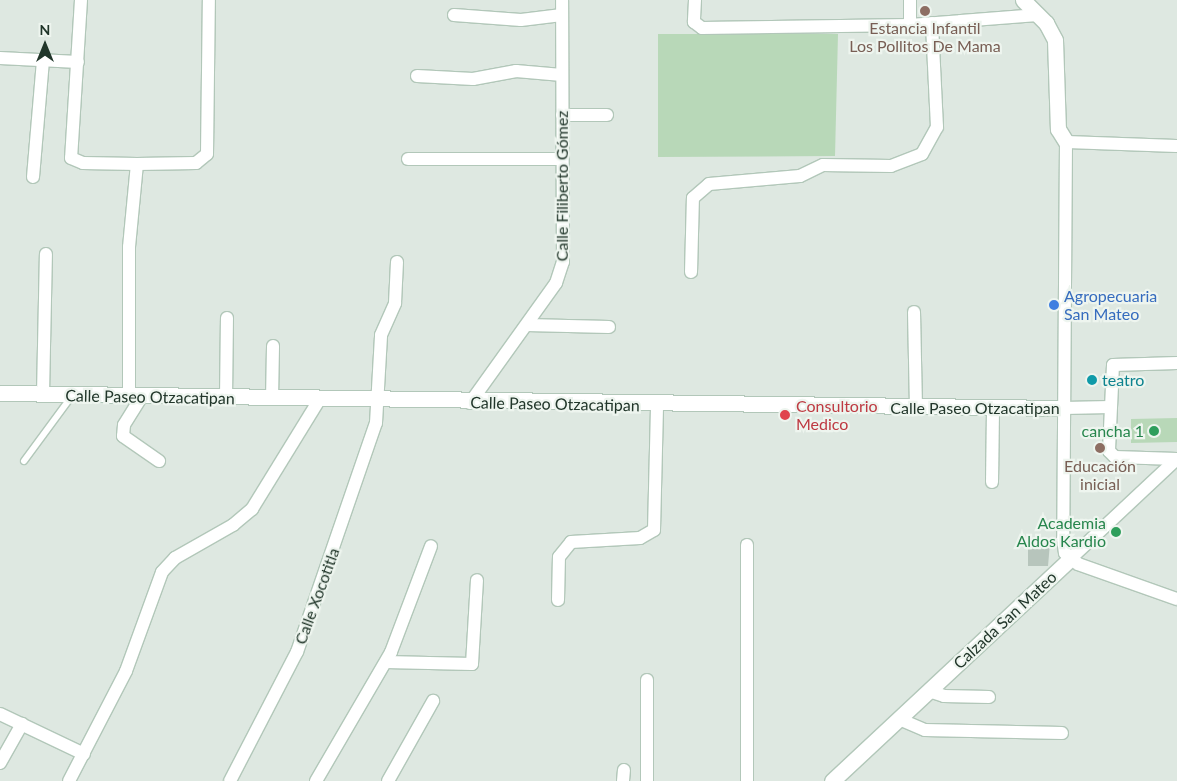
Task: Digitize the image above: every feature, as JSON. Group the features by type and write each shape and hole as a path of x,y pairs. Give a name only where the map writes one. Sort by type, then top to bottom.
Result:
{"main road":[{"path":"1023,0 1038,15 1055,40 1058,129 1066,142"},
{"name":"Calle Paseo Otzacatipan","path":"0,393 657,406 1064,408"},
{"name":"Calzada San Mateo","path":"832,781 1070,559"}],"street":[{"path":"81,0 71,158 83,163 137,164 196,163 207,154 209,0"},
{"name":"Calle Filiberto Gómez","path":"470,403 556,283 563,262 562,0"},
{"path":"695,0 697,26 910,25 1038,15"},
{"path":"910,0 910,25"},
{"path":"454,16 521,20 562,14"},
{"path":"691,272 693,198 709,184 800,176 823,165 891,166 922,154 937,127 932,22"},
{"path":"0,58 78,62"},
{"path":"33,177 43,61"},
{"path":"417,76 473,78 516,71 562,75"},
{"path":"562,114 607,115"},
{"path":"1177,146 1066,142 1063,546 1070,559 1102,576 1177,600"},
{"path":"408,159 562,158"},
{"path":"137,164 129,247 135,396 124,426 123,436 159,461"},
{"path":"43,394 46,254"},
{"name":"Calle Xocotitla","path":"230,781 297,652 354,491 380,401 381,334 395,304 397,262"},
{"path":"914,312 916,407"},
{"path":"226,398 227,318"},
{"path":"527,325 609,328"},
{"path":"272,399 273,346"},
{"path":"1177,363 1115,363 1110,371 1112,456 1177,459"},
{"path":"69,781 134,654 162,572 174,558 233,525 252,509 319,400"},
{"path":"558,600 559,557 571,542 640,538 654,530 657,406"},
{"name":"Calle Paseo Otzacatipan","path":"1064,408 1110,407"},
{"path":"992,482 993,408"},
{"name":"Calzada San Mateo","path":"1070,559 1177,459"},
{"path":"746,545 747,781"},
{"path":"316,781 386,662 431,546"},
{"path":"386,662 472,664 477,580"},
{"path":"647,680 647,781"},
{"path":"929,691 944,696 989,697"},
{"path":"388,781 433,701"},
{"path":"0,714 84,754"},
{"path":"899,719 925,730 1062,733"},
{"path":"0,763 22,724"}],"lane":[{"path":"24,461 72,395"}],"green space":[{"path":"658,34 838,34 835,156 658,157"},
{"name":"cancha 1","path":"1177,418 1177,442 1131,443 1131,419"}],"building":[{"path":"1028,543 1050,543 1048,566 1028,566"}],"place":[{"name":"Estancia Infantil Los Pollitos De Mama","path":"925,11"},
{"name":"Agropecuaria San Mateo","path":"1054,305"},
{"name":"teatro","path":"1092,380"},
{"name":"Consultorio Medico","path":"785,415"},
{"name":"cancha 1","path":"1154,431"},
{"name":"Educación inicial","path":"1100,448"},
{"name":"Academia Aldos Kardio","path":"1116,532"}]}
